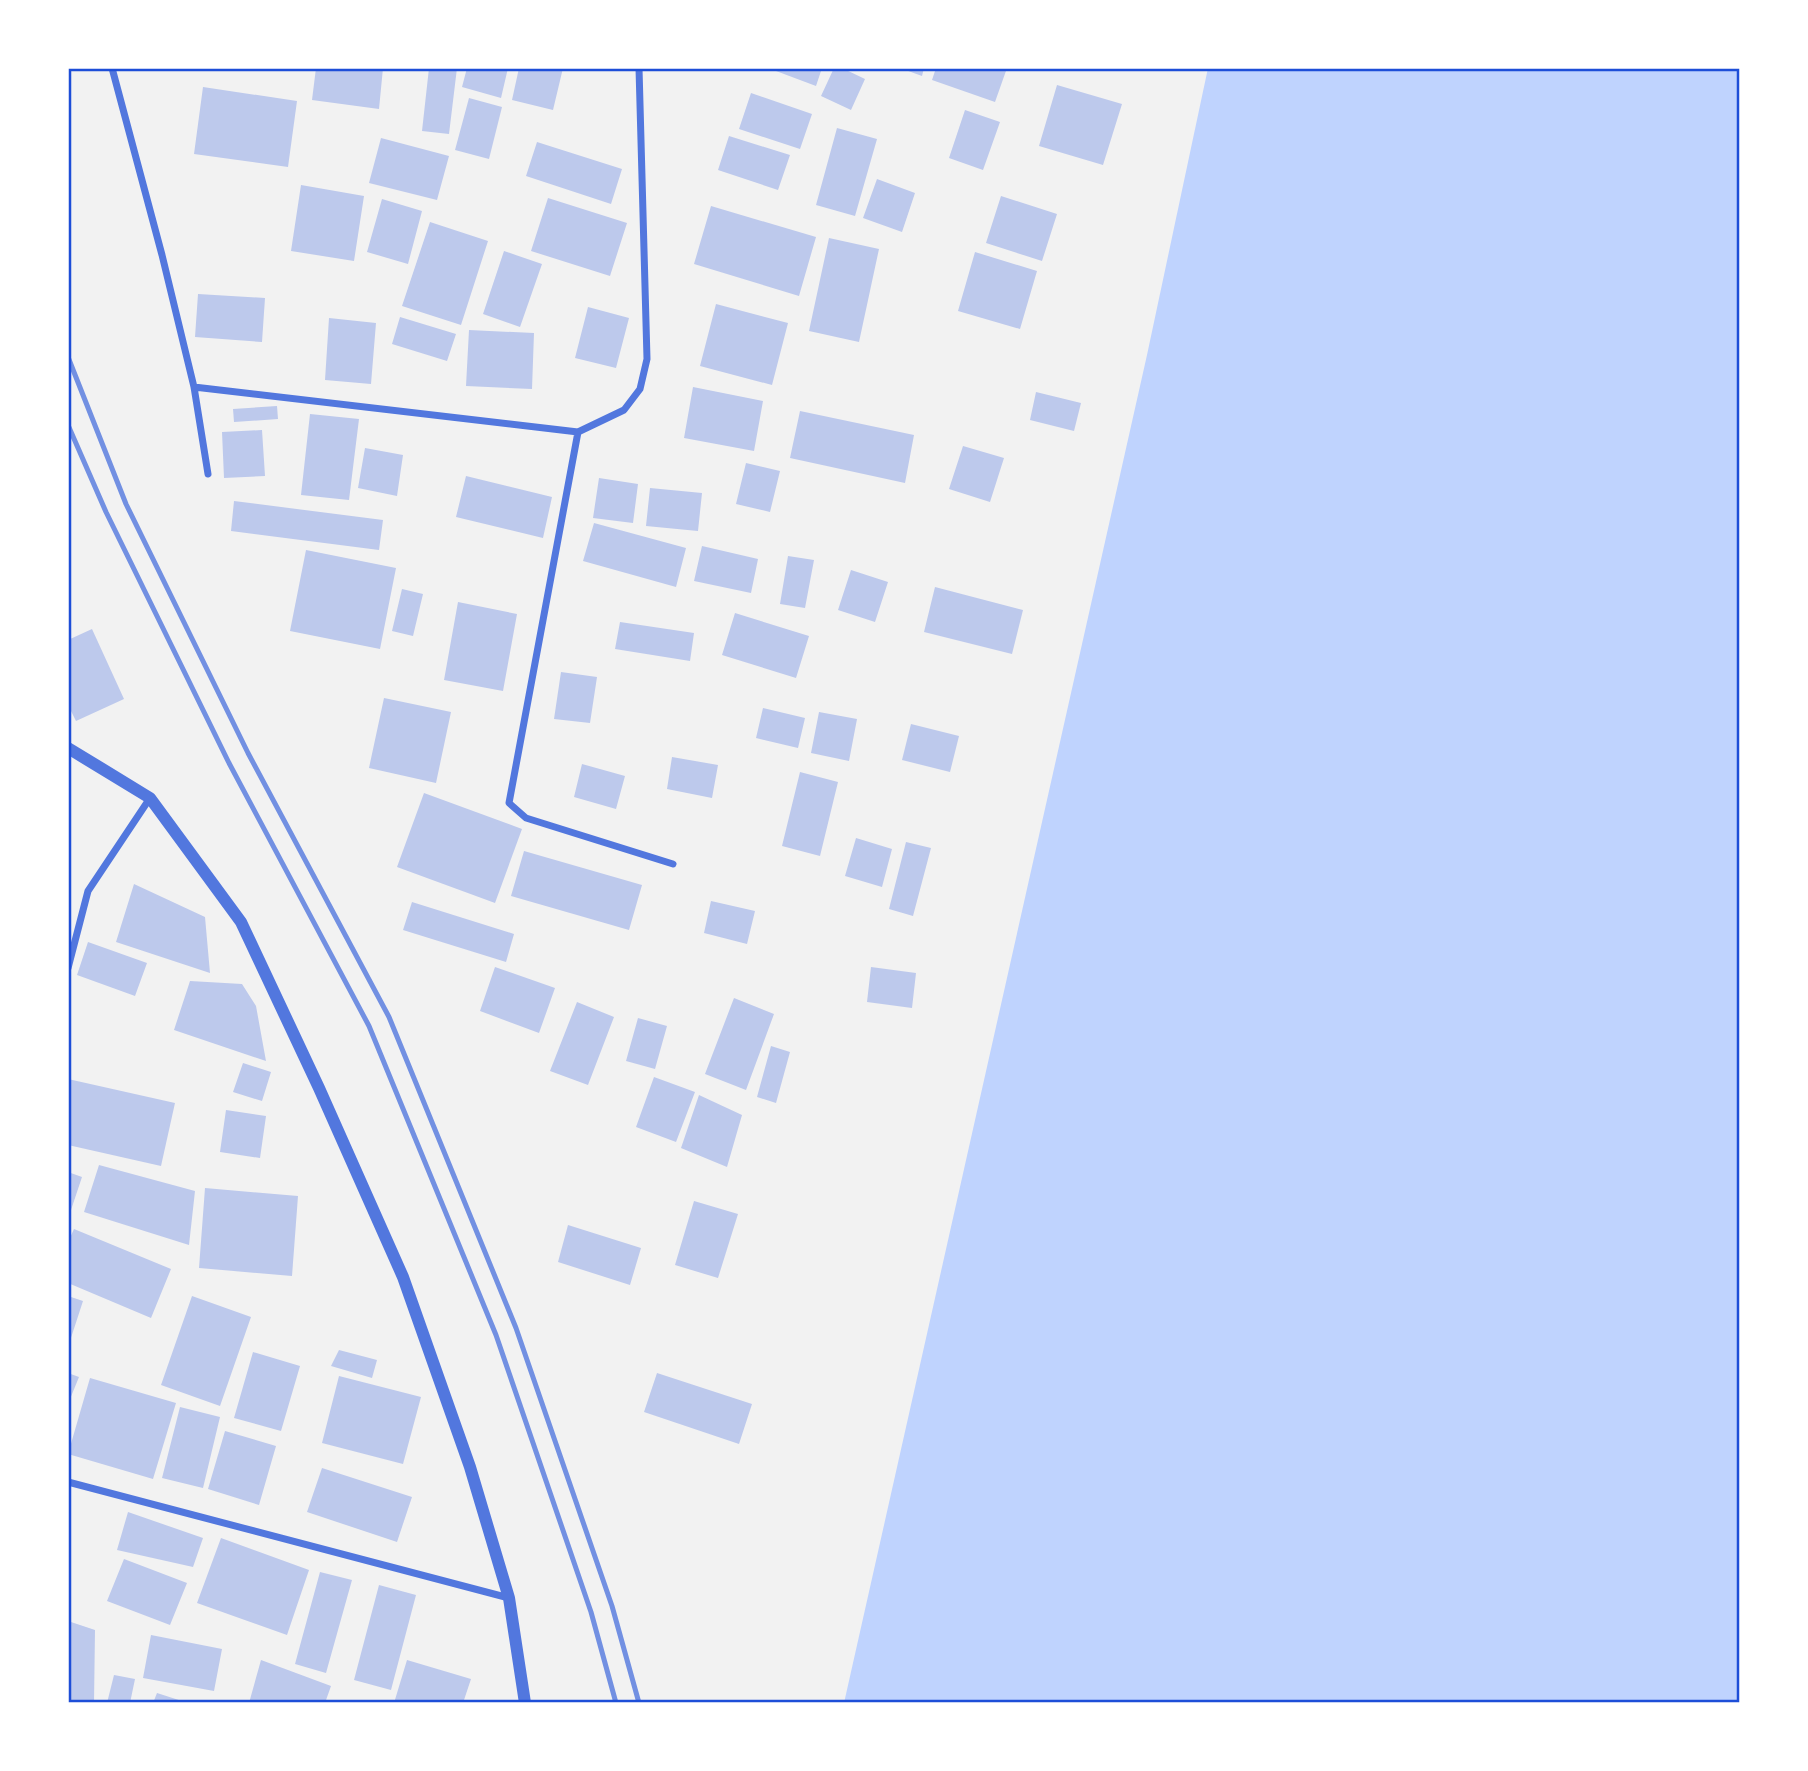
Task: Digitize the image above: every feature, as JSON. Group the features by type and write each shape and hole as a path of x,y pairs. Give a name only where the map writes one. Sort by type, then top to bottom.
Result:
{"street":[{"path":"112,68 194,387 208,474"},
{"path":"194,387 578,432 624,410 640,389 648,359 639,68"},
{"path":"578,432 509,803 526,818 673,864"},
{"path":"68,748 150,798 241,922 403,1277 470,1467 509,1598 525,1703"},
{"path":"68,968 88,891 150,798"},
{"path":"68,1482 509,1598"}],"water":[{"path":"1208,68 1740,68 1740,1703 844,1703 1147,355"}],"building":[{"path":"316,68 383,68 379,109 312,100"},
{"path":"429,68 457,68 449,134 422,131"},
{"path":"467,68 508,68 501,98 462,87"},
{"path":"519,68 563,68 553,110 512,100"},
{"path":"768,68 822,68 816,86"},
{"path":"834,68 842,68 865,79 851,110 821,96"},
{"path":"900,68 924,68 922,76"},
{"path":"936,68 1007,68 995,102 932,80"},
{"path":"1057,85 1122,104 1103,165 1039,146"},
{"path":"203,87 297,101 288,167 194,154"},
{"path":"751,93 812,114 800,149 739,129"},
{"path":"469,98 502,107 489,159 455,150"},
{"path":"965,110 1000,122 983,170 949,158"},
{"path":"837,128 877,139 855,216 816,205"},
{"path":"729,136 790,155 778,190 718,170"},
{"path":"381,138 449,156 437,200 369,183"},
{"path":"537,142 622,169 611,204 526,176"},
{"path":"877,179 915,193 902,232 863,218"},
{"path":"301,185 364,196 354,261 291,251"},
{"path":"1001,196 1057,214 1042,261 986,243"},
{"path":"548,198 627,223 610,276 531,251"},
{"path":"382,199 422,211 408,264 367,252"},
{"path":"711,206 816,237 799,296 694,264"},
{"path":"430,222 488,241 461,325 402,306"},
{"path":"829,238 879,249 859,342 809,331"},
{"path":"504,251 542,264 520,327 483,314"},
{"path":"975,252 1037,271 1020,329 958,311"},
{"path":"198,294 265,298 262,342 195,337"},
{"path":"716,304 788,323 772,385 700,366"},
{"path":"588,307 629,318 616,368 575,358"},
{"path":"400,317 456,334 447,361 392,344"},
{"path":"329,318 376,323 371,384 325,380"},
{"path":"469,330 534,333 532,389 466,386"},
{"path":"693,387 763,401 754,451 684,438"},
{"path":"1036,392 1081,403 1074,431 1030,420"},
{"path":"277,406 278,419 234,422 233,409"},
{"path":"800,411 914,435 905,483 790,458"},
{"path":"310,414 359,419 349,500 301,495"},
{"path":"262,430 265,476 224,478 222,432"},
{"path":"963,446 1004,458 990,502 949,489"},
{"path":"365,448 403,455 397,496 358,488"},
{"path":"746,463 780,471 770,512 736,504"},
{"path":"466,476 552,497 543,538 456,517"},
{"path":"599,478 638,484 633,523 593,518"},
{"path":"650,488 702,493 698,531 646,526"},
{"path":"234,501 383,520 379,550 231,531"},
{"path":"594,523 686,548 676,587 583,561"},
{"path":"702,546 758,559 751,593 694,581"},
{"path":"306,550 396,568 380,649 290,631"},
{"path":"788,556 814,560 805,608 780,604"},
{"path":"851,570 888,582 875,622 838,610"},
{"path":"935,587 1023,610 1012,654 924,632"},
{"path":"402,589 423,594 413,636 392,631"},
{"path":"458,602 517,614 503,691 444,680"},
{"path":"735,613 809,636 796,678 722,655"},
{"path":"620,622 694,633 690,661 615,649"},
{"path":"92,629 124,699 76,721 68,705 68,640"},
{"path":"561,672 597,677 590,723 554,719"},
{"path":"384,698 451,712 436,783 369,768"},
{"path":"763,708 805,718 798,748 756,738"},
{"path":"819,712 857,719 849,761 811,753"},
{"path":"911,724 959,736 950,772 902,760"},
{"path":"672,757 718,765 712,798 667,789"},
{"path":"582,764 625,776 616,809 574,797"},
{"path":"800,772 838,782 820,856 782,846"},
{"path":"424,793 522,829 495,903 397,867"},
{"path":"856,838 892,849 882,887 845,876"},
{"path":"906,842 931,848 913,916 889,909"},
{"path":"524,851 642,885 629,930 511,896"},
{"path":"134,884 205,917 210,973 116,942"},
{"path":"711,901 755,911 747,944 704,933"},
{"path":"412,902 514,934 506,962 403,930"},
{"path":"88,942 147,963 135,996 77,975"},
{"path":"495,967 555,988 539,1033 480,1011"},
{"path":"871,967 916,973 912,1008 867,1002"},
{"path":"190,981 242,984 256,1006 266,1061 174,1030"},
{"path":"734,998 774,1014 746,1090 705,1074"},
{"path":"577,1002 614,1017 588,1085 550,1071"},
{"path":"638,1018 667,1026 655,1069 626,1061"},
{"path":"771,1046 790,1052 776,1103 757,1097"},
{"path":"243,1063 271,1072 262,1101 233,1092"},
{"path":"654,1077 695,1092 676,1142 636,1127"},
{"path":"68,1079 175,1103 161,1166 68,1145"},
{"path":"699,1095 742,1115 727,1167 681,1148"},
{"path":"226,1110 266,1116 260,1158 220,1152"},
{"path":"99,1165 195,1191 189,1245 84,1212"},
{"path":"68,1172 82,1177 69,1216 68,1216"},
{"path":"205,1188 298,1196 292,1276 199,1268"},
{"path":"694,1201 738,1214 718,1278 675,1265"},
{"path":"568,1225 641,1248 630,1285 558,1262"},
{"path":"74,1229 171,1269 151,1318 68,1283 68,1242"},
{"path":"68,1296 83,1301 69,1344 68,1344"},
{"path":"192,1296 251,1317 220,1406 161,1385"},
{"path":"339,1350 377,1360 372,1378 331,1366"},
{"path":"253,1352 300,1366 281,1431 234,1418"},
{"path":"68,1373 79,1377 68,1404"},
{"path":"657,1373 752,1404 739,1444 644,1412"},
{"path":"339,1376 421,1397 403,1464 322,1443"},
{"path":"90,1378 176,1403 153,1479 68,1454"},
{"path":"180,1407 220,1417 203,1488 162,1478"},
{"path":"225,1431 276,1446 259,1505 208,1489"},
{"path":"322,1468 412,1497 397,1542 307,1512"},
{"path":"128,1512 203,1538 193,1567 117,1550"},
{"path":"221,1538 309,1570 287,1635 197,1603"},
{"path":"124,1559 187,1583 170,1625 107,1601"},
{"path":"320,1572 352,1580 326,1673 295,1664"},
{"path":"379,1585 416,1595 391,1690 354,1680"},
{"path":"68,1621 95,1630 94,1703 68,1703"},
{"path":"151,1635 222,1649 214,1691 143,1678"},
{"path":"261,1660 331,1686 325,1703 249,1703"},
{"path":"407,1660 471,1679 463,1703 394,1703"},
{"path":"114,1675 135,1679 130,1703 107,1703"},
{"path":"157,1693 185,1702 185,1703 153,1703"}],"railway":[{"path":"68,357 126,504 248,753 389,1017 516,1328 612,1606 639,1703"},
{"path":"68,425 106,512 229,763 369,1026 496,1335 591,1612 616,1703"}]}
